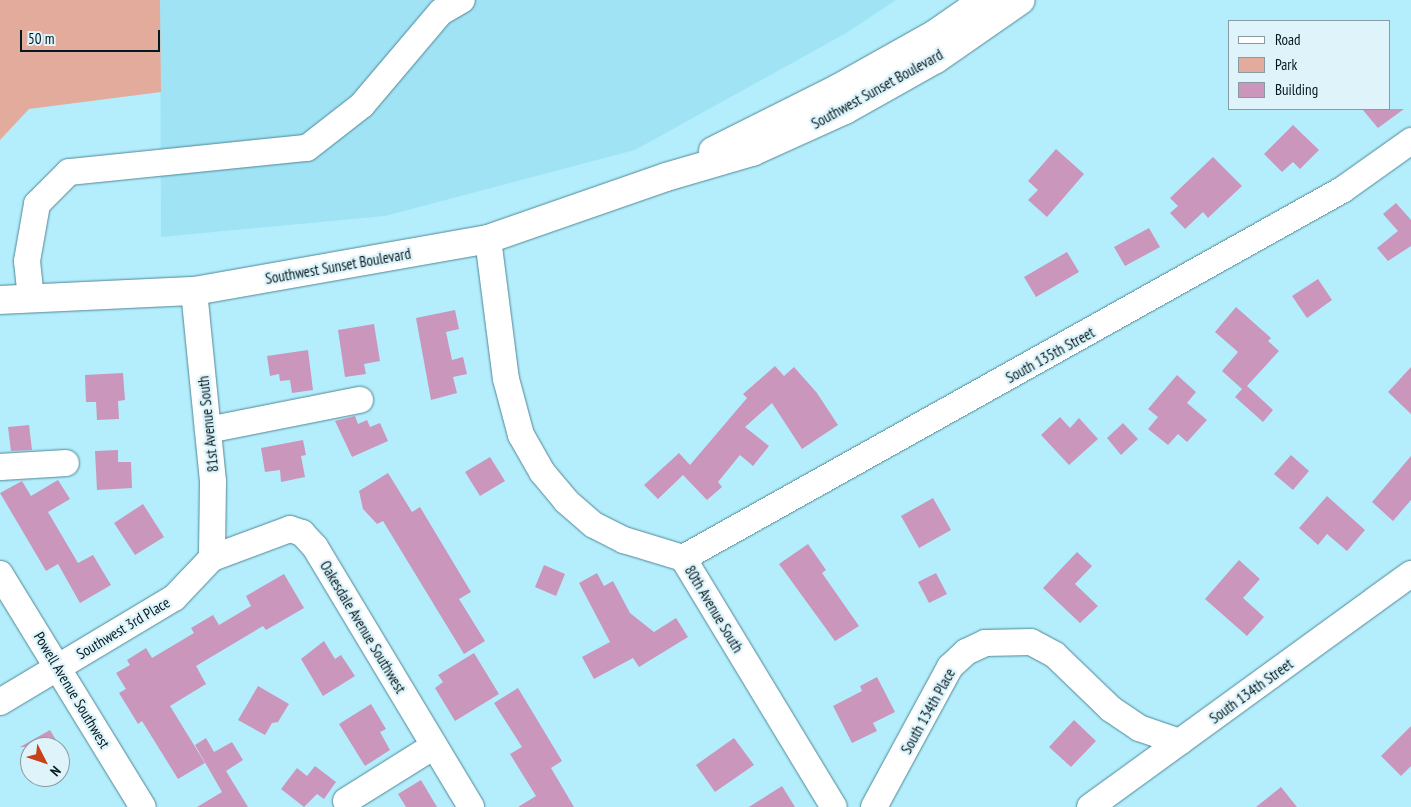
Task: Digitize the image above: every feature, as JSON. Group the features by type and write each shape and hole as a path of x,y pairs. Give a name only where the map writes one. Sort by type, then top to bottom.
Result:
{"main road":[{"name":"Southwest Sunset Boulevard","path":"666,177 845,84 935,34 984,0"},
{"name":"Southwest Sunset Boulevard","path":"0,300 194,291 488,239 666,177 752,152 845,110 936,59 1022,0"}],"street":[{"path":"31,299 26,261 37,204 69,172 307,148 362,105 441,12 462,0"},
{"name":"South 135th Street","path":"684,558 1342,190 1411,141"},
{"name":"80th Avenue South","path":"488,239 506,379 521,435 542,472 566,501 594,525 624,540 684,558 834,807"},
{"name":"81st Avenue South","path":"194,291 213,482 212,558"},
{"path":"208,430 360,400"},
{"path":"0,467 66,463"},
{"name":"Oakesdale Avenue Southwest","path":"212,558 278,530 290,529 302,533 315,548 471,807"},
{"name":"Southwest 3rd Place","path":"0,702 174,598 212,558"},
{"name":"Powell Avenue Southwest","path":"0,574 143,807"},
{"name":"South 134th Street","path":"1090,807 1411,574"},
{"name":"South 134th Place","path":"874,807 950,667 966,652 985,643 1032,642 1055,655 1111,709 1140,728 1180,742"},
{"path":"346,801 434,746"}],"shaded area":[{"path":"160,0 896,0 848,32 635,150 385,216 161,237"}],"green space":[{"path":"0,0 160,0 161,92 29,109 0,140"}],"building":[{"path":"1404,109 1378,128 1363,110"},
{"path":"1293,125 1319,150 1300,169 1293,162 1282,172 1264,154"},
{"path":"1056,149 1084,174 1047,217 1028,200 1038,190 1028,181"},
{"path":"1213,157 1242,186 1208,218 1203,212 1185,229 1170,213 1178,206 1170,198"},
{"path":"1396,203 1411,220 1411,246 1388,261 1377,248 1398,231 1383,214"},
{"path":"1149,228 1160,247 1125,266 1114,247"},
{"path":"1067,252 1079,272 1036,297 1024,277"},
{"path":"1318,279 1332,300 1307,318 1292,296"},
{"path":"1236,307 1271,338 1268,341 1279,351 1247,386 1273,410 1263,422 1235,397 1242,389 1222,371 1238,352 1215,332"},
{"path":"455,310 459,329 446,332 452,360 463,357 467,374 453,377 457,393 431,400 416,318"},
{"path":"374,324 380,361 364,364 366,374 345,377 338,330"},
{"path":"308,350 313,390 292,393 290,380 280,381 279,374 270,376 267,356"},
{"path":"775,366 784,376 794,367 817,393 838,425 802,449 772,403 745,427 769,446 753,466 740,455 718,482 722,487 707,500 683,475 658,499 644,485 679,453 690,465 747,398 743,394"},
{"path":"1411,367 1411,414 1388,392"},
{"path":"123,373 125,400 118,401 119,419 97,420 96,402 86,402 85,375"},
{"path":"1177,375 1196,392 1187,403 1207,420 1187,442 1178,434 1168,445 1148,429 1158,417 1148,409"},
{"path":"355,416 358,424 367,420 370,427 380,423 388,441 352,457 335,421"},
{"path":"1060,417 1070,428 1079,418 1098,439 1069,465 1041,435"},
{"path":"1123,423 1138,439 1121,455 1107,438"},
{"path":"29,425 32,450 11,451 8,427"},
{"path":"303,440 306,455 301,456 305,477 281,482 280,470 265,472 261,448"},
{"path":"118,450 118,462 131,462 132,488 97,490 95,451"},
{"path":"1291,455 1309,471 1293,490 1274,474"},
{"path":"1411,456 1411,500 1393,521 1372,502"},
{"path":"490,457 505,481 480,496 465,472"},
{"path":"388,473 412,512 420,507 471,592 459,599 485,641 464,654 383,521 377,524 363,509 359,491"},
{"path":"58,480 70,499 48,512 78,563 93,555 111,585 80,603 58,564 46,571 0,493 22,481 31,496"},
{"path":"1327,496 1365,530 1347,551 1327,534 1318,545 1299,528"},
{"path":"933,498 951,530 919,548 901,516"},
{"path":"143,504 164,537 135,555 114,523"},
{"path":"808,544 826,570 822,573 859,626 835,641 779,564"},
{"path":"1077,552 1092,566 1075,584 1098,606 1080,623 1043,588"},
{"path":"1239,560 1260,579 1243,598 1264,617 1247,636 1205,599"},
{"path":"544,565 565,574 556,596 535,587"},
{"path":"597,573 604,586 613,581 630,613 654,632 676,618 688,637 639,667 633,658 594,679 582,657 610,642 579,583"},
{"path":"936,573 947,594 929,603 918,582"},
{"path":"284,574 304,608 266,630 263,626 196,666 206,684 170,706 205,763 178,779 142,721 138,724 119,693 126,689 116,673 130,665 127,660 146,648 152,658 194,633 191,628 213,615 219,625 251,606 246,596"},
{"path":"324,641 335,659 341,655 355,676 323,696 301,659"},
{"path":"474,653 499,694 455,721 435,688 443,682 438,675"},
{"path":"877,677 895,712 873,723 877,731 852,743 833,706 862,691 860,686"},
{"path":"258,686 289,704 278,722 272,723 265,735 238,720"},
{"path":"518,688 562,761 551,768 574,807 518,807 536,796 510,754 522,747 494,703"},
{"path":"371,704 386,729 380,732 390,750 365,766 339,724"},
{"path":"1074,720 1096,741 1071,767 1049,747"},
{"path":"1411,726 1411,766 1401,776 1381,756"},
{"path":"50,730 54,737 38,737"},
{"path":"206,738 214,752 232,742 243,760 226,771 248,807 197,807 222,792 195,745"},
{"path":"734,738 754,765 715,792 696,765"},
{"path":"315,766 336,782 324,799 317,794 304,807 281,789 297,768 307,776"},
{"path":"421,780 437,807 406,807 398,794"},
{"path":"782,786 795,807 749,807"},
{"path":"1281,787 1297,807 1256,807"}]}
